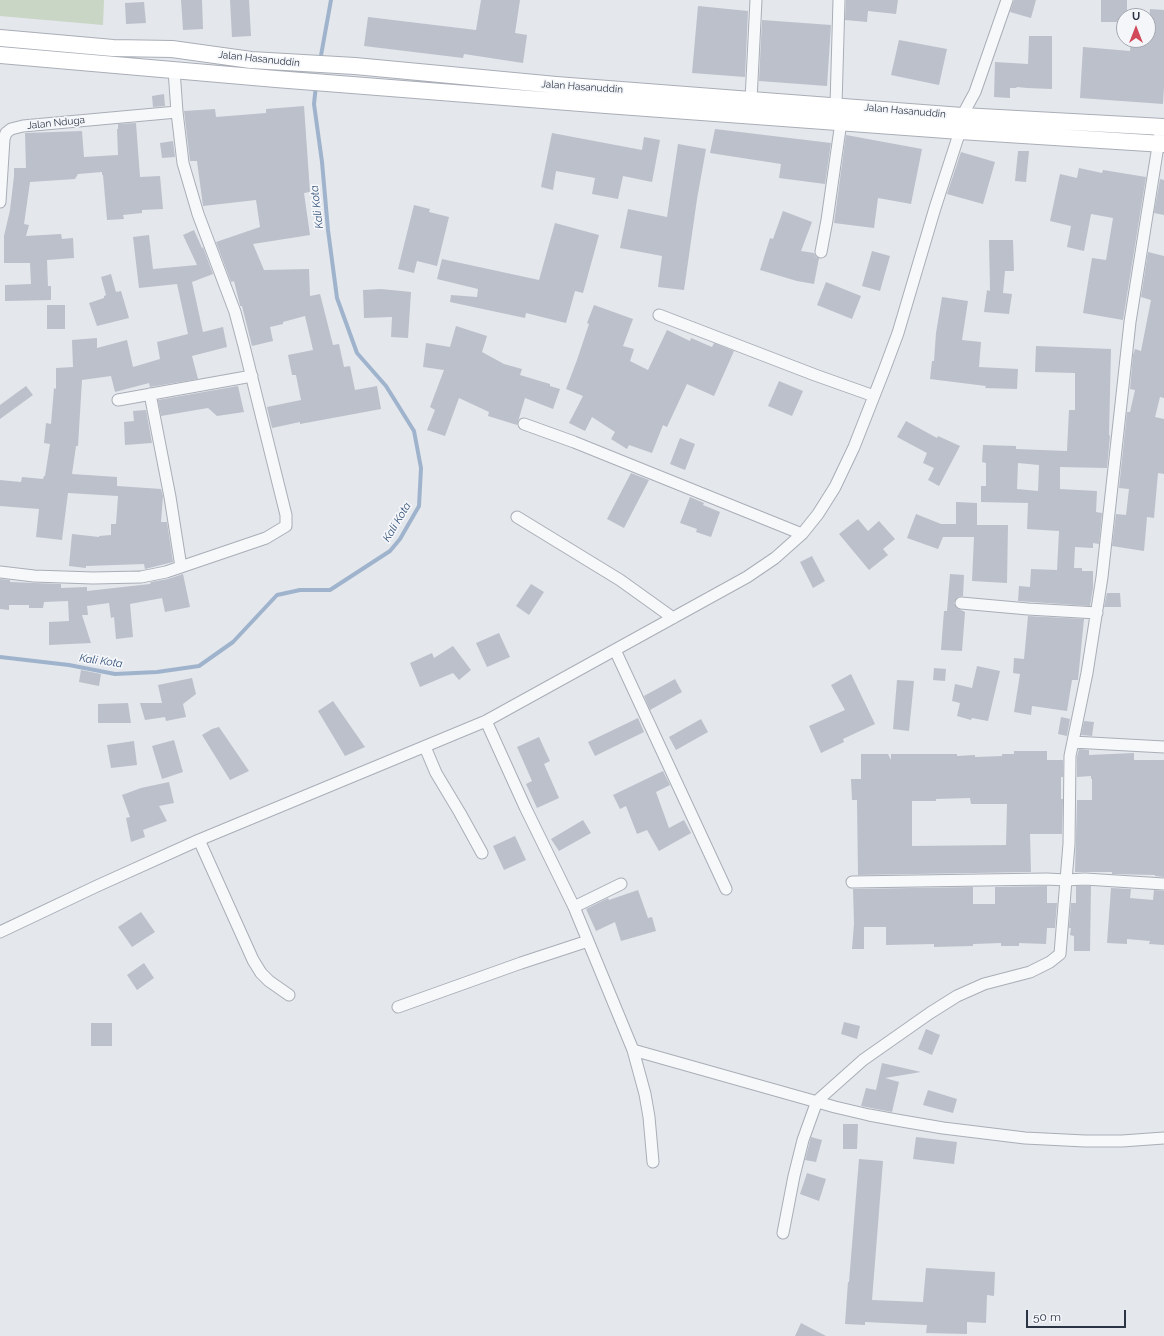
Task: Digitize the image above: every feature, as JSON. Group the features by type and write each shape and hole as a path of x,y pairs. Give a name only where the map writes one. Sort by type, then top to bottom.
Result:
{"street":[{"path":"751,100 756,0"},
{"path":"836,105 839,0"},
{"path":"0,932 199,840 486,721 747,577 775,558 802,534 818,514 835,487 854,447 874,396 898,333 961,123 975,92 1007,0"},
{"name":"Jalan Hasanuddin","path":"0,38 113,48 172,49 251,60 345,66 555,93 841,122 1162,127"},
{"name":"Jalan Hasanuddin","path":"0,55 306,81 836,105 961,123 1161,144"},
{"path":"0,572 34,576 119,578 141,577 166,572 266,538 286,526 286,515 235,312 198,214 183,163 176,112 174,70"},
{"name":"Jalan Nduga","path":"0,202 4,139 6,133 11,129 23,126 176,112"},
{"path":"821,252 841,122"},
{"path":"783,1233 794,1176 803,1140 817,1101 863,1060 957,996 984,984 1030,972 1050,962 1060,954 1069,831 1069,774 1073,742 1097,613 1130,322 1161,144 1162,127"},
{"path":"659,315 771,359 874,396"},
{"path":"118,400 252,376"},
{"path":"150,394 170,497 181,567"},
{"path":"524,424 574,442 802,534"},
{"path":"517,517 620,580 672,618"},
{"path":"960,603 1097,613"},
{"path":"615,650 726,889"},
{"path":"486,721 525,807 574,907 632,1050 645,1094 649,1117 653,1162"},
{"path":"1073,742 1164,747"},
{"path":"425,747 436,773 482,853"},
{"path":"199,840 257,966 269,981 289,995"},
{"path":"852,882 1085,879 1164,884"},
{"path":"574,907 621,884"},
{"path":"398,1007 521,963 588,941"},
{"path":"632,1050 869,1115 943,1128 1025,1138 1085,1141 1122,1141 1164,1138"}],"green space":[{"path":"0,0 104,0 103,25 0,16"}],"building":[{"path":"181,0 202,0 203,29 183,30"},
{"path":"230,0 249,0 251,36 232,37"},
{"path":"481,0 520,0 515,33 527,35 523,63 464,54 463,58 364,46 368,17 476,30"},
{"path":"846,0 898,0 896,14 868,11 867,22 845,20"},
{"path":"1014,0 1036,0 1031,18 1010,12"},
{"path":"1101,0 1127,0 1127,8 1116,8 1116,22 1101,22"},
{"path":"144,2 146,23 126,24 125,3"},
{"path":"698,6 748,11 745,77 692,73"},
{"path":"1156,9 1164,10 1163,104 1080,98 1083,47 1130,51 1130,48 1156,48"},
{"path":"762,20 831,25 827,86 759,81"},
{"path":"1029,36 1052,36 1052,89 1017,87 1010,88 1010,98 994,97 995,62 1028,64"},
{"path":"899,40 947,49 939,85 891,75"},
{"path":"164,94 165,106 153,107 152,96"},
{"path":"304,106 310,192 304,193 310,235 253,244 264,270 309,269 310,296 320,294 333,345 339,344 344,367 350,366 355,390 377,386 381,409 272,428 267,407 301,400 296,375 292,375 288,355 313,350 305,316 270,327 273,341 252,346 234,281 231,282 216,242 260,227 256,200 203,206 197,161 190,161 184,111 215,109 216,117 266,113 266,109"},
{"path":"136,123 140,177 160,176 163,209 142,210 142,213 123,215 124,219 107,220 102,172 78,174 75,179 30,182 24,224 29,225 26,236 61,234 62,239 73,238 74,258 47,260 48,286 51,286 51,300 5,301 5,285 31,284 30,263 4,263 4,236 10,210 14,168 26,168 25,133 82,131 84,157 118,155 118,124"},
{"path":"715,129 831,143 825,184 779,178 781,164 710,153"},
{"path":"552,133 642,150 644,137 660,140 652,182 623,176 618,199 592,194 595,178 556,171 553,190 541,187"},
{"path":"846,135 922,149 911,204 878,198 874,228 834,223"},
{"path":"173,141 175,157 162,158 160,143"},
{"path":"678,144 706,149 684,290 658,287 662,256 620,248 628,209 667,217"},
{"path":"1018,151 1029,151 1026,182 1015,181"},
{"path":"961,152 995,162 983,204 947,194"},
{"path":"1079,168 1102,173 1103,170 1146,177 1123,320 1083,313 1092,258 1106,260 1113,218 1091,214 1084,251 1067,247 1071,226 1050,221 1060,174 1077,178"},
{"path":"1160,179 1164,180 1164,215 1154,213"},
{"path":"414,205 430,209 429,212 449,217 437,266 417,261 414,273 398,269"},
{"path":"783,211 812,222 801,251 814,253 816,257 819,258 814,284 797,281 760,270 770,238 773,239"},
{"path":"555,223 599,235 583,293 575,291 566,323 526,313 525,318 450,302 451,295 477,297 478,289 437,279 442,259 539,280"},
{"path":"194,230 202,248 203,247 213,274 192,282 203,332 223,327 227,347 192,356 198,379 150,387 149,383 115,392 111,376 82,380 78,446 76,446 72,474 117,477 117,486 161,489 163,496 161,522 167,522 173,562 145,569 144,564 86,566 86,568 69,566 72,534 99,537 111,535 111,524 116,524 118,496 68,493 62,540 36,537 39,509 0,506 0,480 21,482 22,477 43,479 45,476 50,444 44,443 46,423 51,424 54,388 56,389 56,368 73,367 72,340 97,338 97,348 127,340 133,367 160,359 157,342 188,334 177,284 139,288 133,237 149,235 153,269 197,265 183,235"},
{"path":"989,240 1013,240 1014,271 1005,271 1003,293 1012,294 1009,314 984,312 987,290 990,291"},
{"path":"872,251 890,256 880,291 862,286"},
{"path":"1148,252 1164,256 1164,398 1160,397 1155,417 1164,419 1164,474 1158,473 1154,518 1147,517 1144,551 1112,546 1116,514 1126,515 1129,489 1119,488 1127,412 1130,412 1135,390 1130,389 1133,355 1135,349 1141,351 1151,300 1141,297"},
{"path":"111,274 116,292 121,291 129,318 97,326 89,303 104,298 106,295 101,277"},
{"path":"826,282 861,296 852,319 817,305"},
{"path":"381,289 411,292 408,338 391,337 392,317 364,318 363,290"},
{"path":"942,297 968,301 962,340 981,342 979,367 1018,369 1017,389 985,388 986,386 930,379 932,361 934,361 936,333"},
{"path":"47,305 65,305 65,329 47,329"},
{"path":"594,305 633,319 623,346 634,349 630,361 648,370 667,330 690,341 691,338 712,347 714,343 734,351 714,396 687,384 667,427 663,425 652,453 629,445 627,449 611,439 615,432 592,417 585,431 569,423 583,396 566,389 589,324 587,323"},
{"path":"456,326 487,336 482,352 504,364 522,369 520,375 550,384 550,386 560,389 553,409 525,398 517,425 488,416 489,412 459,398 445,436 427,430 435,410 430,407 444,370 423,367 426,343 450,347"},
{"path":"1036,346 1111,349 1110,436 1107,468 1060,467 1060,489 1097,491 1096,512 1102,513 1099,544 1093,543 1093,548 1075,547 1074,568 1082,568 1082,571 1093,571 1093,588 1090,606 1018,601 1019,586 1030,587 1031,569 1057,570 1059,531 1027,529 1028,503 981,502 981,486 986,486 986,463 982,462 983,445 1016,446 1016,449 1067,451 1069,410 1075,410 1075,373 1035,372","holes":["1018,463 1039,465 1038,491 1017,489"]},
{"path":"779,381 803,391 792,416 768,406"},
{"path":"26,386 33,395 0,419 0,405"},
{"path":"238,386 244,412 217,416 208,408 161,416 158,400"},
{"path":"146,410 152,443 125,445 124,422 134,421 133,411"},
{"path":"906,421 937,438 938,436 960,446 939,486 928,480 934,468 923,463 927,453 897,437"},
{"path":"680,438 695,444 685,470 670,464"},
{"path":"631,473 649,480 624,528 607,519"},
{"path":"690,497 704,503 703,505 720,512 711,537 696,532 697,529 680,523"},
{"path":"956,502 977,503 977,525 1008,525 1007,583 972,581 974,537 943,537 938,549 907,538 916,514 941,524 956,524"},
{"path":"858,519 868,531 879,521 895,539 883,549 888,555 869,570 839,534"},
{"path":"812,556 825,581 813,588 800,562"},
{"path":"183,574 190,607 165,612 162,598 130,604 133,637 116,639 114,617 111,618 109,603 87,606 88,615 82,615 91,643 49,645 49,622 69,621 68,601 44,602 43,608 29,608 29,605 9,605 9,610 0,609 0,579 10,580 10,582 61,584 61,588 87,587 87,591 150,584 151,582 168,579"},
{"path":"950,574 964,575 963,596 958,597 954,603 957,608 965,612 962,651 941,650 944,611 947,611"},
{"path":"531,584 544,592 529,615 516,606"},
{"path":"1107,593 1120,593 1121,607 1104,607"},
{"path":"1028,616 1084,619 1078,680 1072,680 1067,711 1032,706 1031,715 1014,712 1020,674 1013,673 1014,658 1024,659"},
{"path":"499,633 510,657 487,667 476,643"},
{"path":"453,646 471,670 459,680 453,673 420,687 410,663 432,653 434,658"},
{"path":"977,666 1000,671 988,721 972,718 971,720 957,716 960,703 952,701 955,684 972,688"},
{"path":"934,668 946,669 945,681 933,680"},
{"path":"81,670 101,674 99,686 79,682"},
{"path":"851,674 875,724 843,739 844,742 821,753 809,726 845,710 831,685"},
{"path":"192,678 196,694 183,704 186,717 166,721 165,717 145,720 140,703 162,703 158,685"},
{"path":"675,679 682,692 650,710 644,696"},
{"path":"897,680 914,681 909,731 893,729"},
{"path":"333,701 365,747 345,756 318,711"},
{"path":"128,703 131,723 98,723 98,704"},
{"path":"1061,717 1070,719 1067,736 1058,734"},
{"path":"638,718 644,732 595,756 588,742"},
{"path":"701,719 708,732 676,750 669,737"},
{"path":"1084,721 1094,722 1092,736 1081,735"},
{"path":"219,727 249,771 230,780 202,735"},
{"path":"539,737 550,761 544,764 559,798 537,808 526,784 532,781 517,747"},
{"path":"174,740 183,772 162,779 152,746"},
{"path":"134,741 137,765 111,768 107,745"},
{"path":"1079,749 1089,750 1089,755 1134,753 1134,760 1164,760 1164,877 1155,875 1112,874 1112,872 1075,872 1077,800 1092,800 1091,776 1077,777 1077,757"},
{"path":"1014,751 1047,751 1047,760 1063,760 1063,777 1061,777 1061,799 1063,799 1062,834 1030,834 1031,872 858,875 857,800 852,800 851,779 861,779 861,754 888,754 891,760 891,754 957,754 957,756 975,755 975,757 1014,754","holes":["970,798 971,804 1007,804 1006,845 912,846 912,801 936,801 936,799"]},
{"path":"663,771 670,785 656,792 669,828 684,820 691,833 659,851 647,830 637,834 626,806 620,809 613,795"},
{"path":"169,782 174,803 159,806 167,821 143,830 145,837 131,842 126,818 130,817 122,795 141,788"},
{"path":"583,820 591,833 559,851 551,839"},
{"path":"515,836 526,860 504,870 493,846"},
{"path":"1047,886 1047,903 1057,903 1055,928 1047,928 1046,944 1019,943 1019,946 1001,946 1001,943 973,944 973,946 934,947 934,944 886,945 886,927 864,927 864,949 852,949 854,924 853,889 973,887 973,904 995,904 995,887"},
{"path":"1076,886 1091,886 1090,951 1074,951 1074,936 1070,935 1071,928 1069,928 1071,903 1076,903"},
{"path":"1111,888 1131,889 1130,898 1153,900 1154,890 1164,891 1164,945 1149,944 1150,941 1127,939 1127,944 1107,943"},
{"path":"638,890 648,918 652,917 656,931 621,941 615,922 596,931 586,909 608,898 609,900"},
{"path":"141,912 155,932 132,947 118,927"},
{"path":"144,963 154,978 137,990 127,975"},
{"path":"844,1022 860,1026 857,1039 841,1034"},
{"path":"91,1023 112,1023 112,1046 91,1046"},
{"path":"926,1029 940,1035 932,1055 918,1049"},
{"path":"882,1063 921,1072 885,1078 899,1082 892,1112 861,1106 866,1088 876,1090"},
{"path":"928,1090 957,1099 953,1113 923,1105"},
{"path":"843,1124 858,1124 857,1149 843,1149"},
{"path":"811,1137 822,1140 816,1162 805,1160"},
{"path":"916,1137 957,1142 954,1164 913,1159"},
{"path":"859,1159 883,1161 872,1300 923,1302 926,1268 995,1272 994,1296 987,1295 986,1323 967,1322 967,1334 926,1333 927,1325 865,1322 865,1325 845,1324"},
{"path":"807,1173 826,1179 819,1201 800,1194"},
{"path":"801,1323 826,1336 795,1336"}],"waterway":[{"name":"Kali Kota","path":"320,61 331,0"},
{"name":"Kali Kota","path":"0,657 69,665 115,674 157,672 199,666 233,642 277,595 300,590 330,590 390,551 400,539 419,506 421,468 414,431 386,386 357,353 337,298 314,104 316,85"}]}
